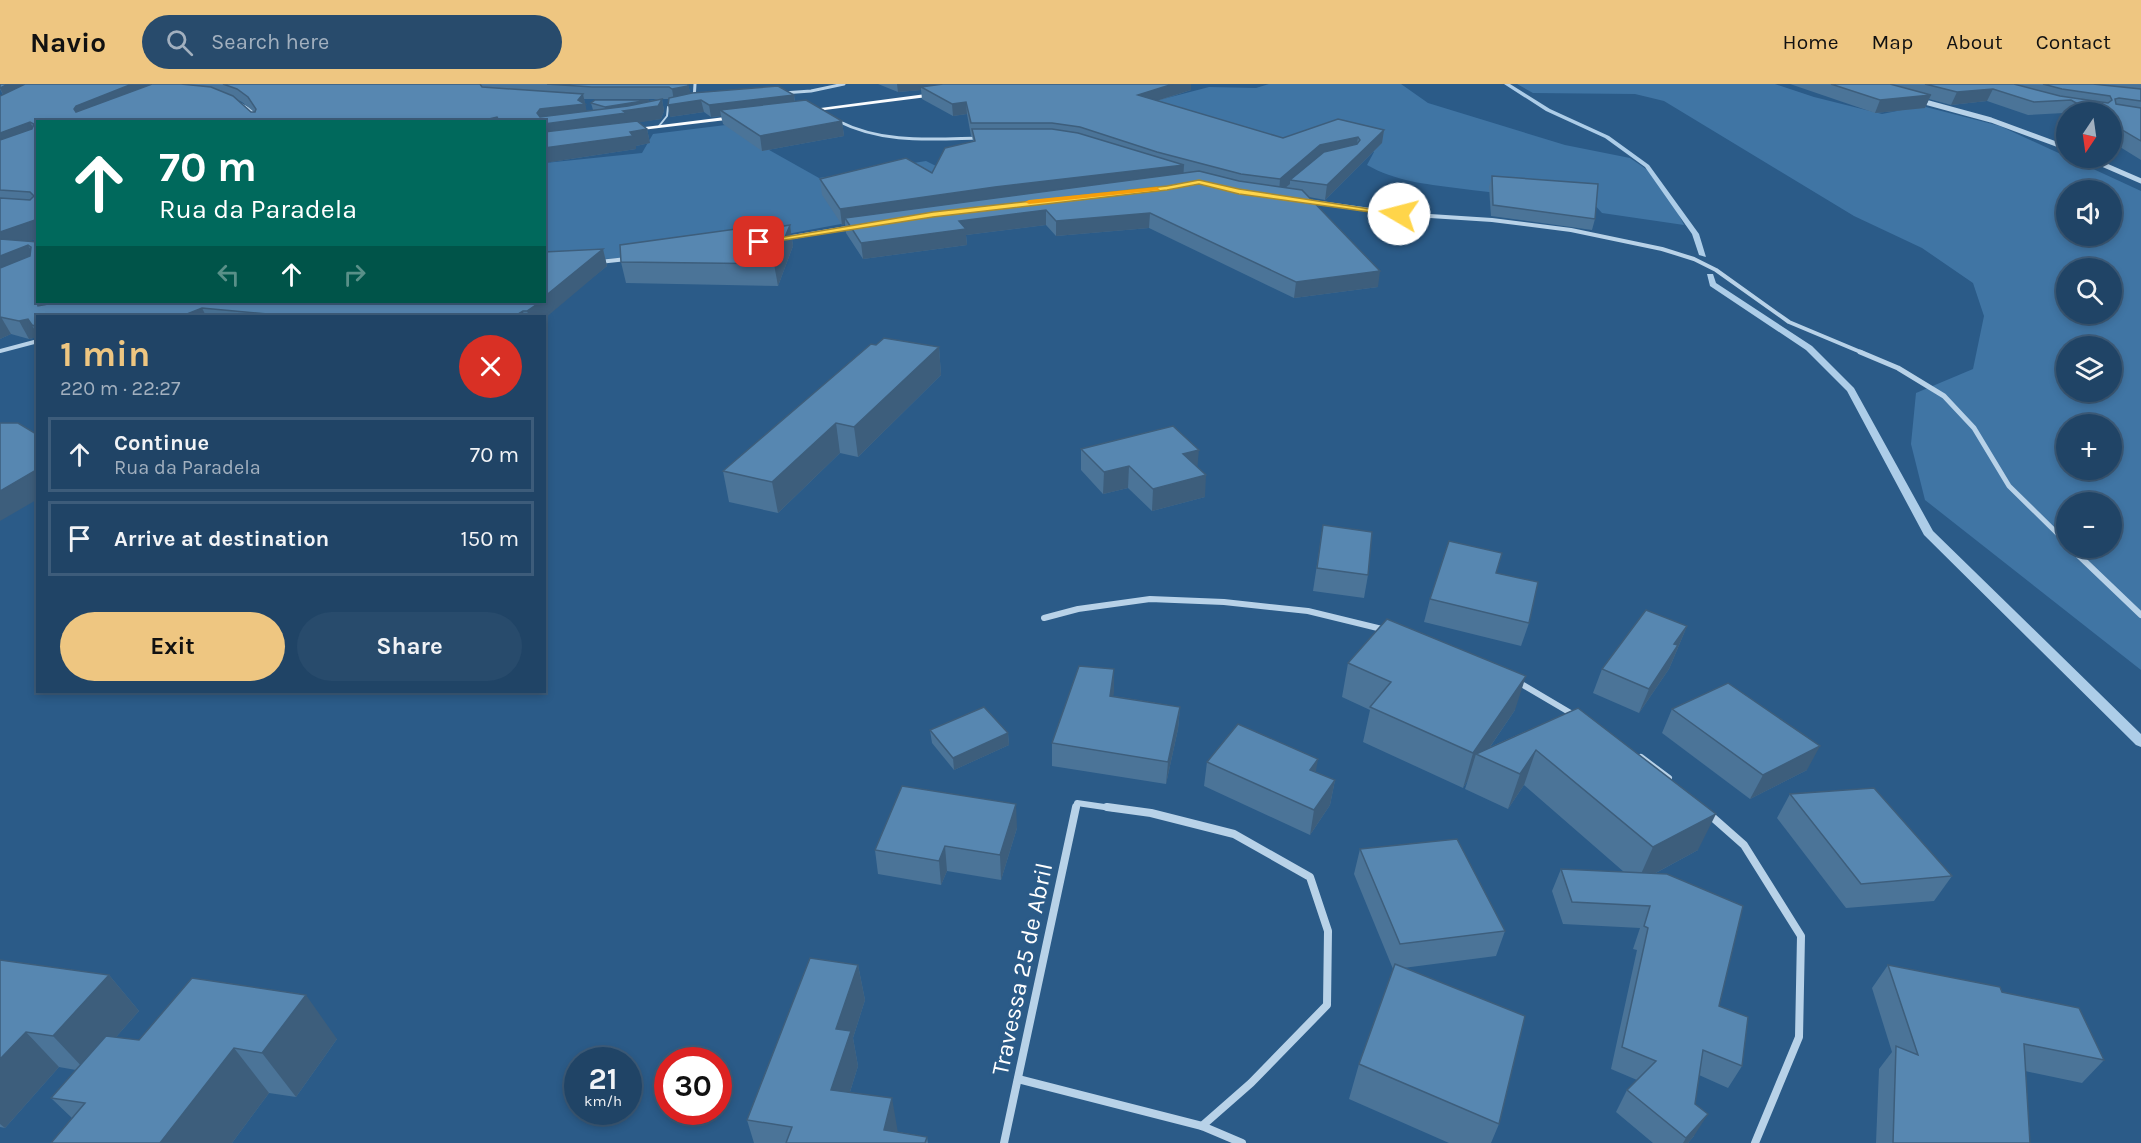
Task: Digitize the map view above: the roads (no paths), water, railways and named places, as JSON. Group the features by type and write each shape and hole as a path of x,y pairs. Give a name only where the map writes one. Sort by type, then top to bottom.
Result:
{"main road":[{"path":"795,112 955,92"},
{"path":"615,131 750,117"}],"street":[{"path":"685,103 694,101 695,84"},
{"path":"774,94 811,91 844,84"},
{"path":"1906,96 1974,114 2056,143"},
{"path":"236,102 251,110 257,120"},
{"path":"659,109 675,104 663,103"},
{"path":"819,109 847,127 870,136 897,139 990,138"},
{"path":"2111,168 2141,181"},
{"path":"1300,201 1399,214 1492,220 1571,230 1640,244 1694,259 1716,270 1789,322 1898,368 1944,396 1974,428 2009,486 2056,532"},
{"path":"782,238 862,226"},
{"path":"592,262 636,258"},
{"path":"0,351 36,341"},
{"path":"2082,558 2141,615"},
{"path":"1044,618 1078,609 1150,599 1308,611 1398,632"},
{"path":"1515,680 1585,722"},
{"path":"1634,753 1654,765 1672,781"},
{"name":"Travessa 25 de Abril","path":"1004,1143 1077,803 1151,813 1234,834 1310,877 1328,930 1327,1005 1273,1063 1232,1102 1202,1125"},
{"path":"1708,813 1744,845 1801,936 1799,1037 1755,1143"},
{"path":"1018,1079 1202,1125 1242,1143"}],"lane":[{"path":"659,126 667,116 668,107"}],"waterway":[{"path":"1507,84 1548,110 1607,137 1647,166 1695,234 1703,255"},
{"path":"1710,276 1713,284 1809,348 1851,390 1928,533 2141,742"}]}
